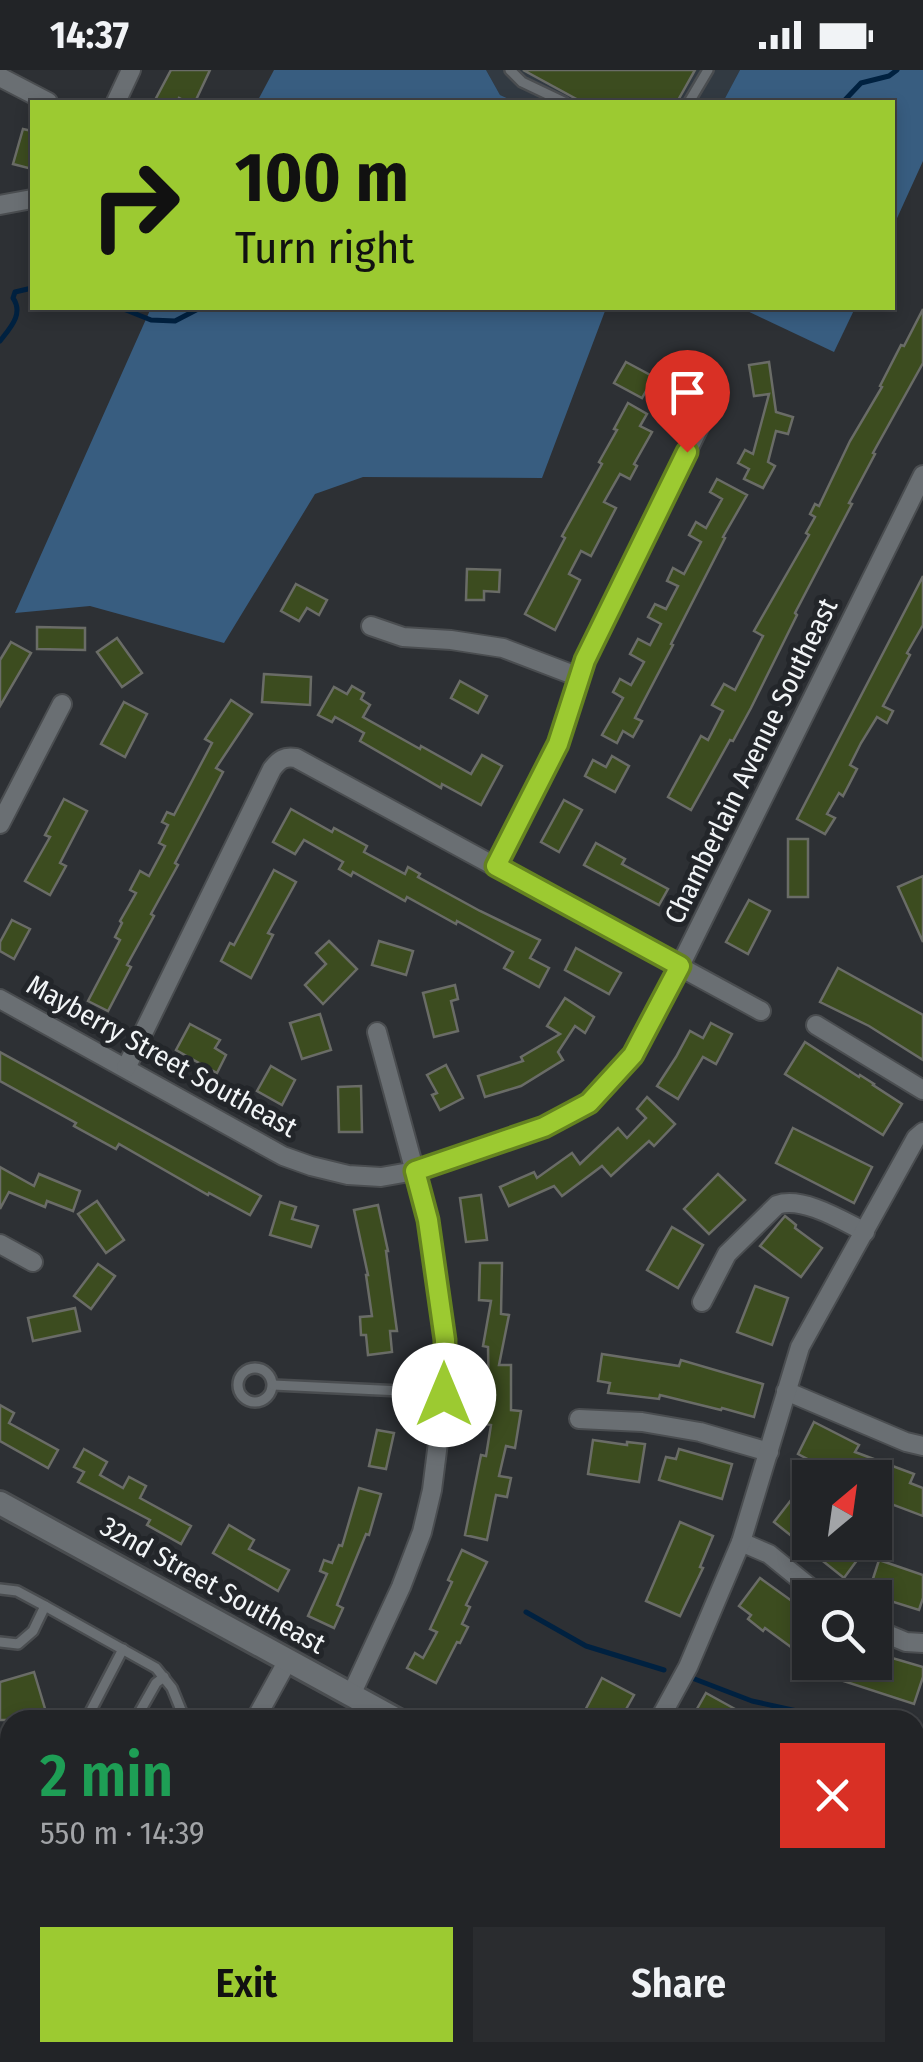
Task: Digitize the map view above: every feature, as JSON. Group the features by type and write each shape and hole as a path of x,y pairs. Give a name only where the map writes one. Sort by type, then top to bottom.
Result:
{"street":[{"path":"117,100 131,70"},
{"path":"0,78 44,100"},
{"path":"0,206 30,199"},
{"path":"496,866 558,744 585,660 704,417"},
{"name":"Chamberlain Avenue Southeast","path":"415,1171 544,1127 589,1103 633,1055 923,475"},
{"path":"371,626 403,637 503,648 579,676"},
{"path":"0,824 62,704"},
{"path":"126,1068 272,769 286,756 761,1012"},
{"name":"Mayberry Street Southeast","path":"0,999 283,1156 348,1175 415,1171"},
{"path":"816,1025 923,1090"},
{"path":"351,1695 422,1532 432,1490 444,1393 445,1340 428,1220 377,1032"},
{"path":"664,1710 742,1542 800,1347 916,1138 923,1132"},
{"path":"702,1302 726,1254 778,1205 787,1202 808,1206 865,1232"},
{"path":"0,1244 33,1262"},
{"path":"786,1391 923,1446"},
{"path":"579,1419 642,1422 700,1432 770,1452"},
{"name":"32nd Street Southeast","path":"0,1503 379,1710"},
{"path":"742,1542 769,1554 801,1580"},
{"path":"892,1636 923,1643"},
{"path":"652,1710 679,1660 700,1638"},
{"path":"261,1710 288,1660"}],"lane":[{"path":"510,70 522,82 560,100"},
{"path":"691,100 708,70"},
{"path":"273,1385 444,1393"},
{"path":"0,1588 17,1591 156,1668 182,1710"},
{"path":"0,1642 18,1644 26,1639 46,1606"},
{"path":"91,1710 124,1649"},
{"path":"142,1710 156,1684 164,1678"}],"shaded area":[{"path":"274,70 486,70 500,95 511,100 258,100"},
{"path":"486,70 740,70 724,100 511,100 500,95"},
{"path":"740,70 923,70 923,161 895,223 895,100 724,100"},
{"path":"150,310 608,310 542,478 363,477 315,494 224,643 90,606 15,613"},
{"path":"745,310 854,310 834,352"}],"building":[{"path":"171,70 210,70 196,100 155,100"},
{"path":"523,70 695,70 678,100 578,100"},
{"path":"23,129 30,131 30,168 13,164"},
{"path":"923,309 923,363 873,453 849,503 852,504 751,708 691,810 668,797 701,736 708,740 723,711 712,705 724,684 735,690 763,636 754,631 809,535 806,533 815,517 810,514 815,504 819,506"},
{"path":"626,362 654,377 642,398 614,383"},
{"path":"769,362 776,412 793,417 788,434 776,431 768,462 775,466 763,488 744,479 749,469 738,463 745,450 753,454 769,394 754,396 749,365"},
{"path":"628,403 647,414 640,426 652,432 630,479 620,474 604,502 616,508 591,556 581,551 569,574 580,580 555,630 525,614 602,464 599,462"},
{"path":"717,479 747,495 635,718 642,721 633,737 623,731 617,743 602,735 623,698 613,692 620,679 631,685 644,662 630,654 638,639 650,645 661,624 648,617 655,604 666,609 678,586 667,581 673,568 684,574 701,542 689,535 696,522 706,528 722,499 710,492"},
{"path":"467,569 500,570 499,592 484,591 484,600 466,600"},
{"path":"923,576 923,625 883,706 893,711 887,723 877,717 861,743 850,765 857,769 843,796 839,793 827,814 835,818 825,834 797,819"},
{"path":"296,584 327,600 319,615 307,608 299,621 281,611"},
{"path":"37,627 85,628 85,650 37,649"},
{"path":"117,638 142,673 122,687 97,652"},
{"path":"11,642 31,653 0,706 0,660"},
{"path":"264,674 311,677 310,705 262,702"},
{"path":"460,681 487,696 478,713 451,698"},
{"path":"352,686 364,693 361,699 370,705 363,717 420,749 421,746 471,774 482,755 502,766 481,805 442,784 441,788 360,741 364,733 335,717 332,722 318,715 334,687 347,694"},
{"path":"231,700 252,714 216,768 223,772 175,863 178,865 151,914 154,916 108,1011 88,1001 120,940 115,937 120,921 136,893 130,890 140,871 149,876 165,846 159,843 168,825 162,822 167,812 174,815 212,743 205,739"},
{"path":"124,702 147,714 125,757 101,744"},
{"path":"612,756 629,766 615,792 585,776 593,760 606,767"},
{"path":"64,799 87,811 60,863 66,866 50,895 25,881 50,837 45,835"},
{"path":"564,800 582,810 559,852 541,842"},
{"path":"291,809 367,846 364,852 405,874 408,867 420,874 418,877 540,940 530,958 549,968 539,987 504,968 513,952 457,921 456,924 407,897 405,901 353,872 351,876 339,869 343,862 304,840 295,854 273,842"},
{"path":"788,839 808,839 808,897 788,897"},
{"path":"596,843 625,859 622,864 668,889 659,905 584,865"},
{"path":"274,870 296,882 268,933 273,935 251,978 221,961 230,943 234,945"},
{"path":"923,876 923,942 898,887"},
{"path":"749,900 770,911 748,954 726,942"},
{"path":"12,920 30,929 14,959 0,951 0,942"},
{"path":"329,941 357,969 323,1004 305,985 326,964 316,953"},
{"path":"379,941 413,951 406,975 372,965"},
{"path":"576,948 621,973 609,994 565,970"},
{"path":"838,968 923,1015 923,1060 869,1026 820,1002"},
{"path":"455,985 458,999 451,1001 458,1031 434,1037 423,993"},
{"path":"565,998 594,1017 585,1033 575,1026 558,1052 563,1060 521,1086 485,1097 478,1076 523,1061 521,1057 560,1034 547,1026"},
{"path":"320,1014 331,1050 302,1059 290,1023"},
{"path":"711,1023 732,1034 716,1064 703,1057 678,1099 657,1086 690,1031 703,1038"},
{"path":"190,1024 220,1040 215,1048 226,1055 217,1073 176,1050"},
{"path":"805,1042 902,1104 883,1135 785,1074"},
{"path":"0,1052 261,1196 250,1215 119,1144 116,1149 0,1081"},
{"path":"446,1065 463,1098 440,1110 432,1095 437,1093 427,1075"},
{"path":"271,1066 295,1080 282,1105 257,1091"},
{"path":"361,1086 362,1132 339,1132 338,1087"},
{"path":"647,1097 675,1124 654,1146 649,1141 611,1176 602,1166 562,1196 554,1186 509,1206 500,1187 534,1172 537,1178 572,1153 580,1164 618,1128 627,1138 646,1118 637,1109"},
{"path":"793,1128 872,1167 854,1203 776,1163"},
{"path":"0,1167 34,1186 39,1174 80,1191 73,1211 47,1201 45,1207 9,1192 0,1209"},
{"path":"718,1174 745,1200 709,1234 684,1209"},
{"path":"481,1195 487,1240 466,1242 460,1198"},
{"path":"97,1201 124,1240 106,1253 78,1214"},
{"path":"280,1202 296,1207 292,1219 318,1226 311,1247 270,1235"},
{"path":"378,1205 388,1251 397,1331 390,1331 392,1352 368,1355 360,1317 372,1316 354,1210"},
{"path":"785,1216 822,1248 801,1277 760,1246"},
{"path":"672,1227 703,1245 678,1288 647,1270"},
{"path":"480,1263 502,1263 501,1314 509,1315 499,1365 511,1365 511,1410 521,1411 515,1448 506,1446 499,1476 511,1478 507,1497 496,1495 487,1540 465,1535 491,1425 485,1424 489,1404 488,1347 483,1346 491,1301 479,1300"},
{"path":"98,1264 115,1276 91,1309 74,1296"},
{"path":"755,1286 788,1298 772,1345 737,1332"},
{"path":"75,1308 80,1331 33,1341 28,1318"},
{"path":"602,1354 679,1366 681,1360 763,1384 754,1417 660,1395 659,1399 608,1393 610,1383 598,1381"},
{"path":"0,1405 14,1413 9,1423 58,1450 48,1468 0,1441"},
{"path":"814,1422 859,1445 855,1452 876,1460 810,1460 798,1454"},
{"path":"377,1430 394,1433 386,1469 369,1466"},
{"path":"593,1440 645,1444 639,1482 588,1474"},
{"path":"84,1449 107,1462 100,1475 123,1488 129,1477 146,1486 140,1498 191,1526 181,1544 147,1525 150,1520 78,1482 84,1472 74,1467"},
{"path":"679,1449 732,1464 722,1499 659,1480 666,1457 676,1459"},
{"path":"892,1466 914,1474 910,1483 923,1488 923,1516 892,1504"},
{"path":"359,1488 381,1494 369,1535 366,1534 337,1605 343,1608 334,1628 308,1616 327,1574 320,1571 324,1560 332,1563 339,1545 342,1546"},
{"path":"792,1499 792,1536 774,1522"},
{"path":"680,1522 713,1536 680,1616 646,1601"},
{"path":"229,1525 254,1540 249,1549 289,1570 278,1591 213,1553"},
{"path":"462,1550 487,1562 466,1605 470,1607 462,1624 468,1627 436,1683 407,1668 415,1653 423,1658 437,1632 430,1629"},
{"path":"822,1560 857,1560 844,1578"},
{"path":"879,1560 923,1575 919,1610 892,1602 892,1580 873,1580"},
{"path":"760,1578 792,1601 792,1648 765,1628 763,1631 739,1606"},
{"path":"892,1658 923,1667 914,1704 840,1680 892,1680"},
{"path":"34,1672 45,1710 0,1710 0,1682"},
{"path":"602,1678 634,1695 626,1710 585,1710"},
{"path":"706,1693 737,1710 696,1710"}],"waterway":[{"path":"845,100 861,83 897,70"},
{"path":"0,341 16,315 15,292 30,288"},
{"path":"126,310 151,320 175,321 196,310"},
{"path":"526,1612 586,1646 664,1670"},
{"path":"692,1678 752,1701 793,1710"}],"route":[{"path":"444,1395 445,1340 428,1220 415,1171 544,1127 589,1103 633,1055 680,966 496,866 558,744 585,660 687,452"}]}
